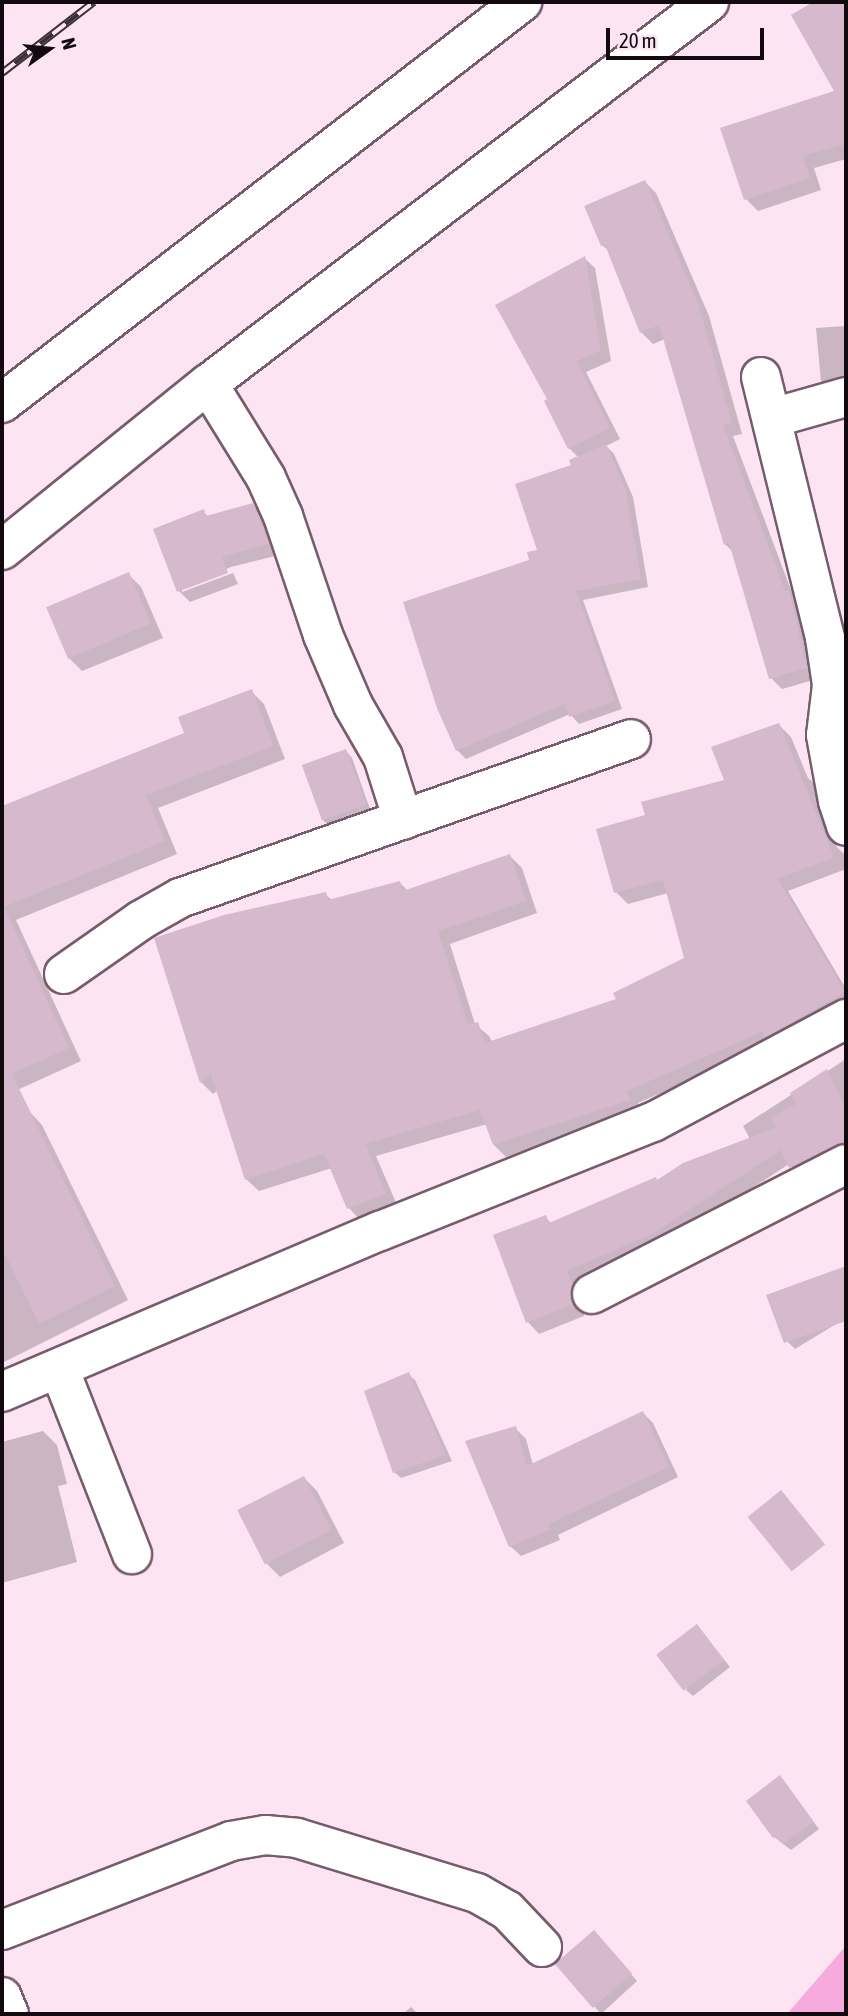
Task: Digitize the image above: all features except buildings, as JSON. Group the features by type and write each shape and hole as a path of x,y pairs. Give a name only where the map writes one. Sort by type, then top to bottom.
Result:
{"main road":[{"path":"2,404 522,2"},
{"path":"2,550 208,384 709,2"},
{"path":"761,377 835,636 825,735 838,801 846,826"},
{"path":"208,384 266,478 287,527 323,635 353,705 383,757 403,820"},
{"path":"772,418 846,397"},
{"path":"64,975 141,920 180,898 631,739"},
{"path":"2,1392 380,1231 653,1122 846,1019"},
{"path":"592,1294 846,1164"},
{"path":"59,1368 132,1554"},
{"path":"2,1930 231,1841 265,1835 297,1838 477,1894 507,1910 542,1947"},
{"path":"2,1997 9,2014"}],"shaded area":[{"path":"844,1948 846,2014 787,2014"}],"railway":[{"path":"2,73 94,2"}]}
